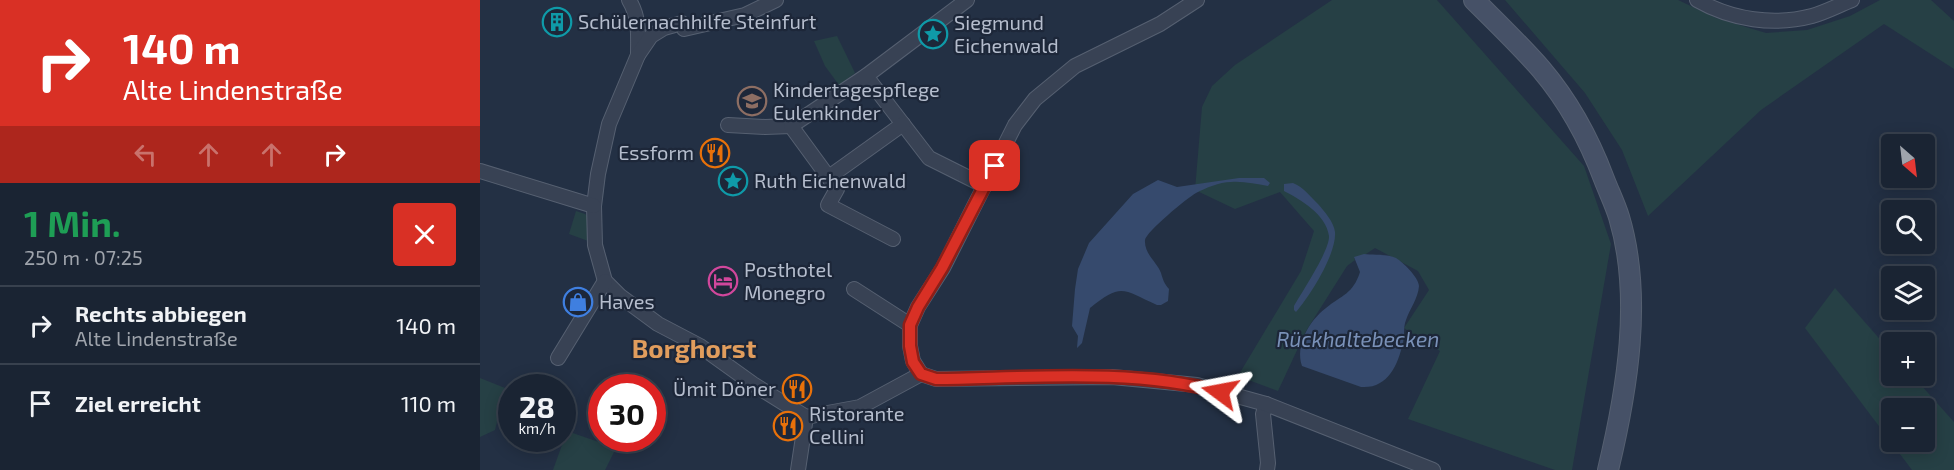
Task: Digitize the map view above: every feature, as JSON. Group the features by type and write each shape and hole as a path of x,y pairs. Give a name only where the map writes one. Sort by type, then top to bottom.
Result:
{"main road":[{"path":"1474,0 1541,70 1572,111 1592,148 1619,219 1627,260 1631,302 1630,346 1625,389 1608,470"}],"street":[{"path":"629,0 635,9 639,23 638,56"},
{"path":"776,0 745,15 664,28 651,36 638,56 609,124 598,174 594,206 595,245 605,281 620,296 658,324 700,346 753,384 806,417 860,407 921,374"},
{"path":"728,125 791,126 866,76 967,0"},
{"path":"1197,0 1160,24 1075,66 1035,99 1015,125 986,186 910,325 913,362 921,374 936,379 1112,377 1197,385 1266,404 1432,470"},
{"path":"1697,0 1729,14 1755,21 1813,16 1852,0"},
{"path":"866,76 929,158 986,186"},
{"path":"829,177 903,124"},
{"path":"791,126 837,189 828,205 893,239"},
{"path":"480,171 594,206"},
{"path":"558,358 605,281"},
{"path":"854,289 910,325"},
{"path":"1266,404 1263,414 1267,470"},
{"path":"798,470 806,417"}],"green space":[{"path":"1332,0 1437,0 1584,166 1611,244 1572,470 1555,470 1408,419 1440,351 1404,328 1429,290 1418,271 1375,248 1354,258 1355,260 1347,266 1306,331 1278,391 1238,376 1301,271 1314,231 1280,192 1235,209 1195,190 1202,107 1212,86 1235,65"},
{"path":"1505,0 1678,0 1716,18 1766,33 1807,30 1850,16 1880,0 1931,0 1954,21 1954,69 1884,24 1761,110 1648,216 1622,150 1585,93"},
{"path":"837,36 855,73 839,85 825,66 814,41"},
{"path":"576,211 591,218 591,242 569,234"},
{"path":"1835,288 1881,341 1881,386 1922,386 1933,398 1881,398 1881,429 1805,328"},
{"path":"480,378 498,385 498,417 495,430 480,437"},
{"path":"1935,401 1954,422 1954,470 1912,470 1898,452 1935,452"},
{"path":"576,434 588,438 588,452 614,452 605,470 553,470 559,452 576,452"}],"water":[{"path":"1239,178 1264,178 1270,183 1268,186 1245,182 1226,182 1204,189 1176,208 1147,236 1145,245 1169,289 1168,301 1157,305 1123,291 1109,294 1090,308 1082,343 1077,348 1078,336 1072,326 1078,269 1089,243 1133,194 1158,180 1177,187"},
{"path":"1293,183 1303,189 1320,207 1331,221 1335,232 1332,251 1327,262 1315,285 1296,312 1294,306 1325,251 1329,236 1318,214 1305,203 1284,191 1284,184"},
{"name":"Rückhaltebecken","path":"1364,254 1396,258 1414,275 1419,286 1405,323 1398,359 1384,380 1370,387 1361,387 1302,366 1300,358 1302,342 1309,327 1320,313 1354,285 1360,272 1354,257"}],"place":[{"name":"Schülernachhilfe Steinfurt","path":"557,22"},
{"name":"Siegmund Eichenwald","path":"933,34"},
{"name":"Kindertagespflege Eulenkinder","path":"752,101"},
{"name":"Essform","path":"715,153"},
{"name":"Ruth Eichenwald","path":"733,181"},
{"name":"Posthotel Monegro","path":"723,281"},
{"name":"Haves","path":"578,302"},
{"name":"Ümit Döner","path":"797,389"},
{"name":"Ristorante Cellini","path":"788,426"}],"district":[{"name":"Borghorst","path":"694,349"}],"route":[{"path":"995,166 910,325 913,362 921,374 936,379 1112,377 1197,385 1220,392"}]}
